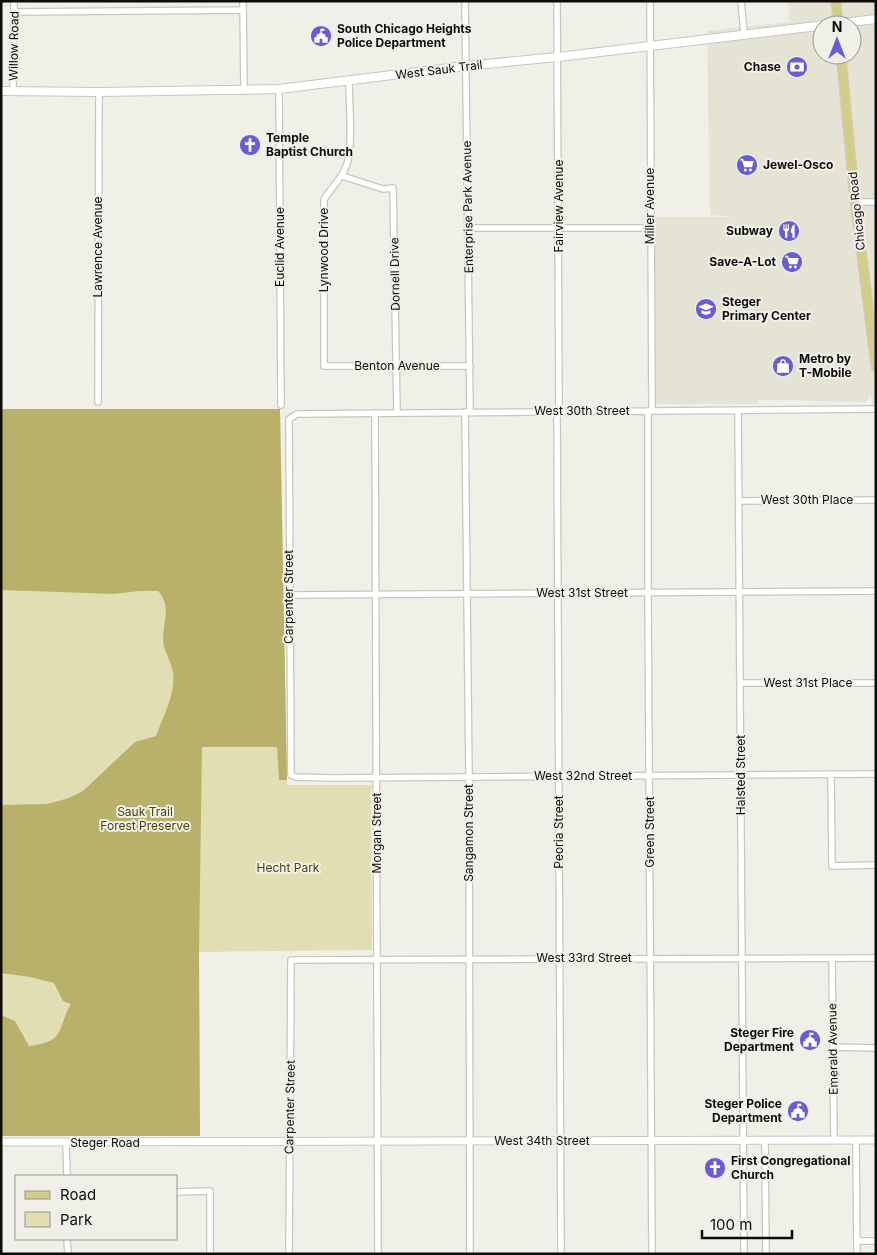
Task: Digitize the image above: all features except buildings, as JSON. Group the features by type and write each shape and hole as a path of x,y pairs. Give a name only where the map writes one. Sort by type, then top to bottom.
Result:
{"main road":[{"path":"836,1 837,15"},
{"name":"West Sauk Trail","path":"862,21 876,19"},
{"name":"West Sauk Trail","path":"1,91 244,91 279,89 812,26"},
{"name":"Chicago Road","path":"842,65 855,202 876,367"}],"street":[{"name":"Willow Road","path":"13,91 14,1"},
{"path":"243,1 244,91"},
{"name":"Enterprise Park Avenue","path":"465,1 470,366 468,412"},
{"name":"Fairview Avenue","path":"557,1 558,411"},
{"name":"Miller Avenue","path":"650,1 650,410"},
{"path":"741,1 744,33"},
{"path":"14,12 243,10"},
{"name":"Lynwood Drive","path":"324,366 324,200 330,188 342,176 347,163 349,148 349,81"},
{"name":"Euclid Avenue","path":"279,89 281,404"},
{"name":"Lawrence Avenue","path":"98,402 99,92"},
{"name":"Dornell Drive","path":"342,176 383,189 393,188 397,412"},
{"path":"855,202 876,202"},
{"path":"468,228 650,228"},
{"name":"Benton Avenue","path":"324,366 470,366"},
{"name":"West 30th Street","path":"289,419 297,414 397,412 876,409"},
{"name":"Green Street","path":"650,410 648,593 652,1254"},
{"name":"Halsted Street","path":"738,410 744,1254"},
{"name":"Peoria Street","path":"558,411 557,593 561,1254"},
{"name":"Sangamon Street","path":"468,412 466,594 469,777 470,1254"},
{"name":"Morgan Street","path":"375,413 378,1254"},
{"name":"Carpenter Street","path":"289,419 291,775"},
{"name":"West 30th Place","path":"739,500 876,500"},
{"name":"West 31st Street","path":"289,595 876,591"},
{"name":"West 31st Place","path":"741,683 876,684"},
{"path":"831,774 832,866 876,865"},
{"name":"West 32nd Street","path":"291,775 296,777 469,777 876,774"},
{"name":"Emerald Avenue","path":"832,958 834,1140"},
{"name":"West 33rd Street","path":"292,960 876,958"},
{"name":"Carpenter Street","path":"289,1254 292,960"},
{"path":"833,1047 876,1048"},
{"path":"765,1140 766,1254"},
{"path":"856,1140 857,1254"},
{"name":"West 34th Street","path":"208,1142 876,1140"},
{"name":"Steger Road","path":"1,1142 208,1142"},
{"path":"66,1143 67,1175"},
{"path":"178,1192 210,1191 210,1254"},
{"path":"68,1240 68,1254"},
{"path":"856,1241 876,1241"}],"shaded area":[{"path":"788,1 876,1 876,417 870,396 866,402 759,400 758,404 655,404 655,217 736,217 710,215 707,31 790,22"}],"green space":[{"name":"Sauk Trail Forest Preserve","path":"1,409 280,409 287,785 371,785 372,950 199,952 200,1136 1,1136"},
{"name":"Sauk Trail Forest Preserve","path":"1,409 280,409 287,780 279,780 277,747 202,747 199,952 200,1136 1,1136 1,1015 15,1021 29,1046 49,1041 59,1033 71,1004 63,1001 54,983 1,973 1,805 47,804 69,798 83,791 135,742 156,736 171,697 173,672 163,643 166,614 165,602 158,591 114,594 1,590"}],"place":[{"name":"South Chicago Heights Police Department","path":"321,36"},
{"name":"Chase","path":"797,67"},
{"name":"Temple Baptist Church","path":"250,145"},
{"name":"Jewel-Osco","path":"747,165"},
{"name":"Subway","path":"789,231"},
{"name":"Save-A-Lot","path":"792,262"},
{"name":"Steger Primary Center","path":"706,309"},
{"name":"Metro by T-Mobile","path":"783,366"},
{"name":"Steger Fire Department","path":"810,1040"},
{"name":"Steger Police Department","path":"798,1111"},
{"name":"First Congregational Church","path":"715,1168"}],"park label":[{"name":"Hecht Park","path":"288,868"}]}
